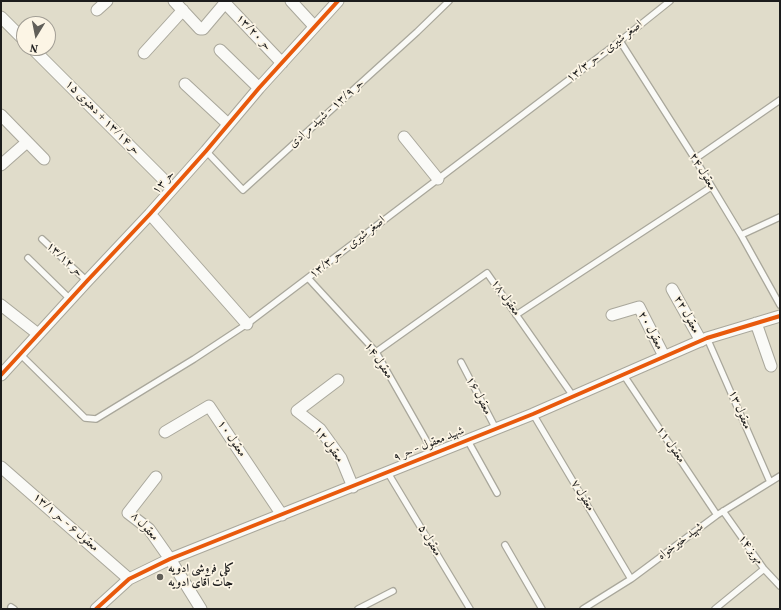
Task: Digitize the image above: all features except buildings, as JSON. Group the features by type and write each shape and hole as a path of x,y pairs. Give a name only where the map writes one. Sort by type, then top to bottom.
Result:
{"street":[{"path":"97,10 107,1"},
{"path":"174,1 200,29 203,30 226,2"},
{"path":"291,1 314,26"},
{"name":"حر ۱۳","path":"1,375 150,214 206,151 258,88 338,1"},
{"name":"حر ۱۳/۲۰","path":"226,2 282,63"},
{"path":"144,53 183,10"},
{"path":"1,17 16,32"},
{"path":"220,50 258,88"},
{"name":"حر ۱۳/۱۴ + دهنوی ۱۵","path":"40,56 172,188"},
{"path":"185,84 228,124"},
{"path":"1,115 44,159"},
{"path":"404,138 438,179"},
{"path":"1,165 27,142"},
{"path":"150,214 247,324"},
{"name":"معقول ۲۲","path":"672,289 704,340"},
{"path":"1,305 38,334"},
{"name":"معقول ۲۰","path":"612,315 639,307 664,356"},
{"name":"شهید معقول - حر ۹","path":"96,609 129,579 170,559 468,441 704,340 780,316"},
{"path":"756,323 771,366"},
{"name":"معقول ۱۲","path":"338,380 297,410 320,429 340,458 353,487"},
{"name":"معقول ۱۰","path":"165,432 209,406 282,515"},
{"name":"معقول ۶ - حر ۱۳/۱","path":"1,468 129,579"},
{"name":"معقول ۸","path":"156,477 128,513 149,529 170,559"},
{"path":"170,559 201,609"}],"lane":[{"name":"حر ۱۳/۹ - شهید مرادی","path":"206,151 243,190 417,32 449,1"},
{"name":"اصغر شیری - حر ۱۳/۳","path":"20,354 85,418 96,419 194,359 247,324 620,41 670,1"},
{"name":"معقول ۲۴","path":"620,41 695,159 741,235 780,305"},
{"path":"695,159 780,100"},
{"path":"516,315 711,187"},
{"path":"741,235 780,217"},
{"name":"حر ۱۳/۱۲","path":"42,239 87,281"},
{"path":"28,258 70,299"},
{"name":"معقول ۱۸","path":"376,352 488,273 573,396"},
{"name":"معقول ۱۴","path":"308,278 376,352 434,454"},
{"name":"معقول ۱۳","path":"704,340 770,482"},
{"name":"معقول ۱۶","path":"461,362 496,429"},
{"name":"معقول ۱۱","path":"623,374 717,515"},
{"name":"معقول ۷","path":"533,414 631,579"},
{"path":"468,441 497,493"},
{"name":"معقول ۵","path":"388,473 470,609"},
{"name":"شهید خیرخواه","path":"583,609 631,579 717,515 780,476"},
{"name":"مهریز ۱۴","path":"723,511 764,569 780,586"},
{"path":"505,545 542,609"},
{"path":"715,609 764,569"},
{"path":"358,609 393,591"}],"cycle path":[{"path":"1,375 150,214 259,88 338,1"},
{"path":"96,609 129,579 170,559 533,414 707,338 780,316"}],"place":[{"name":"کلی فروشی ادویه جات آقای ادویه","path":"160,577"}]}
